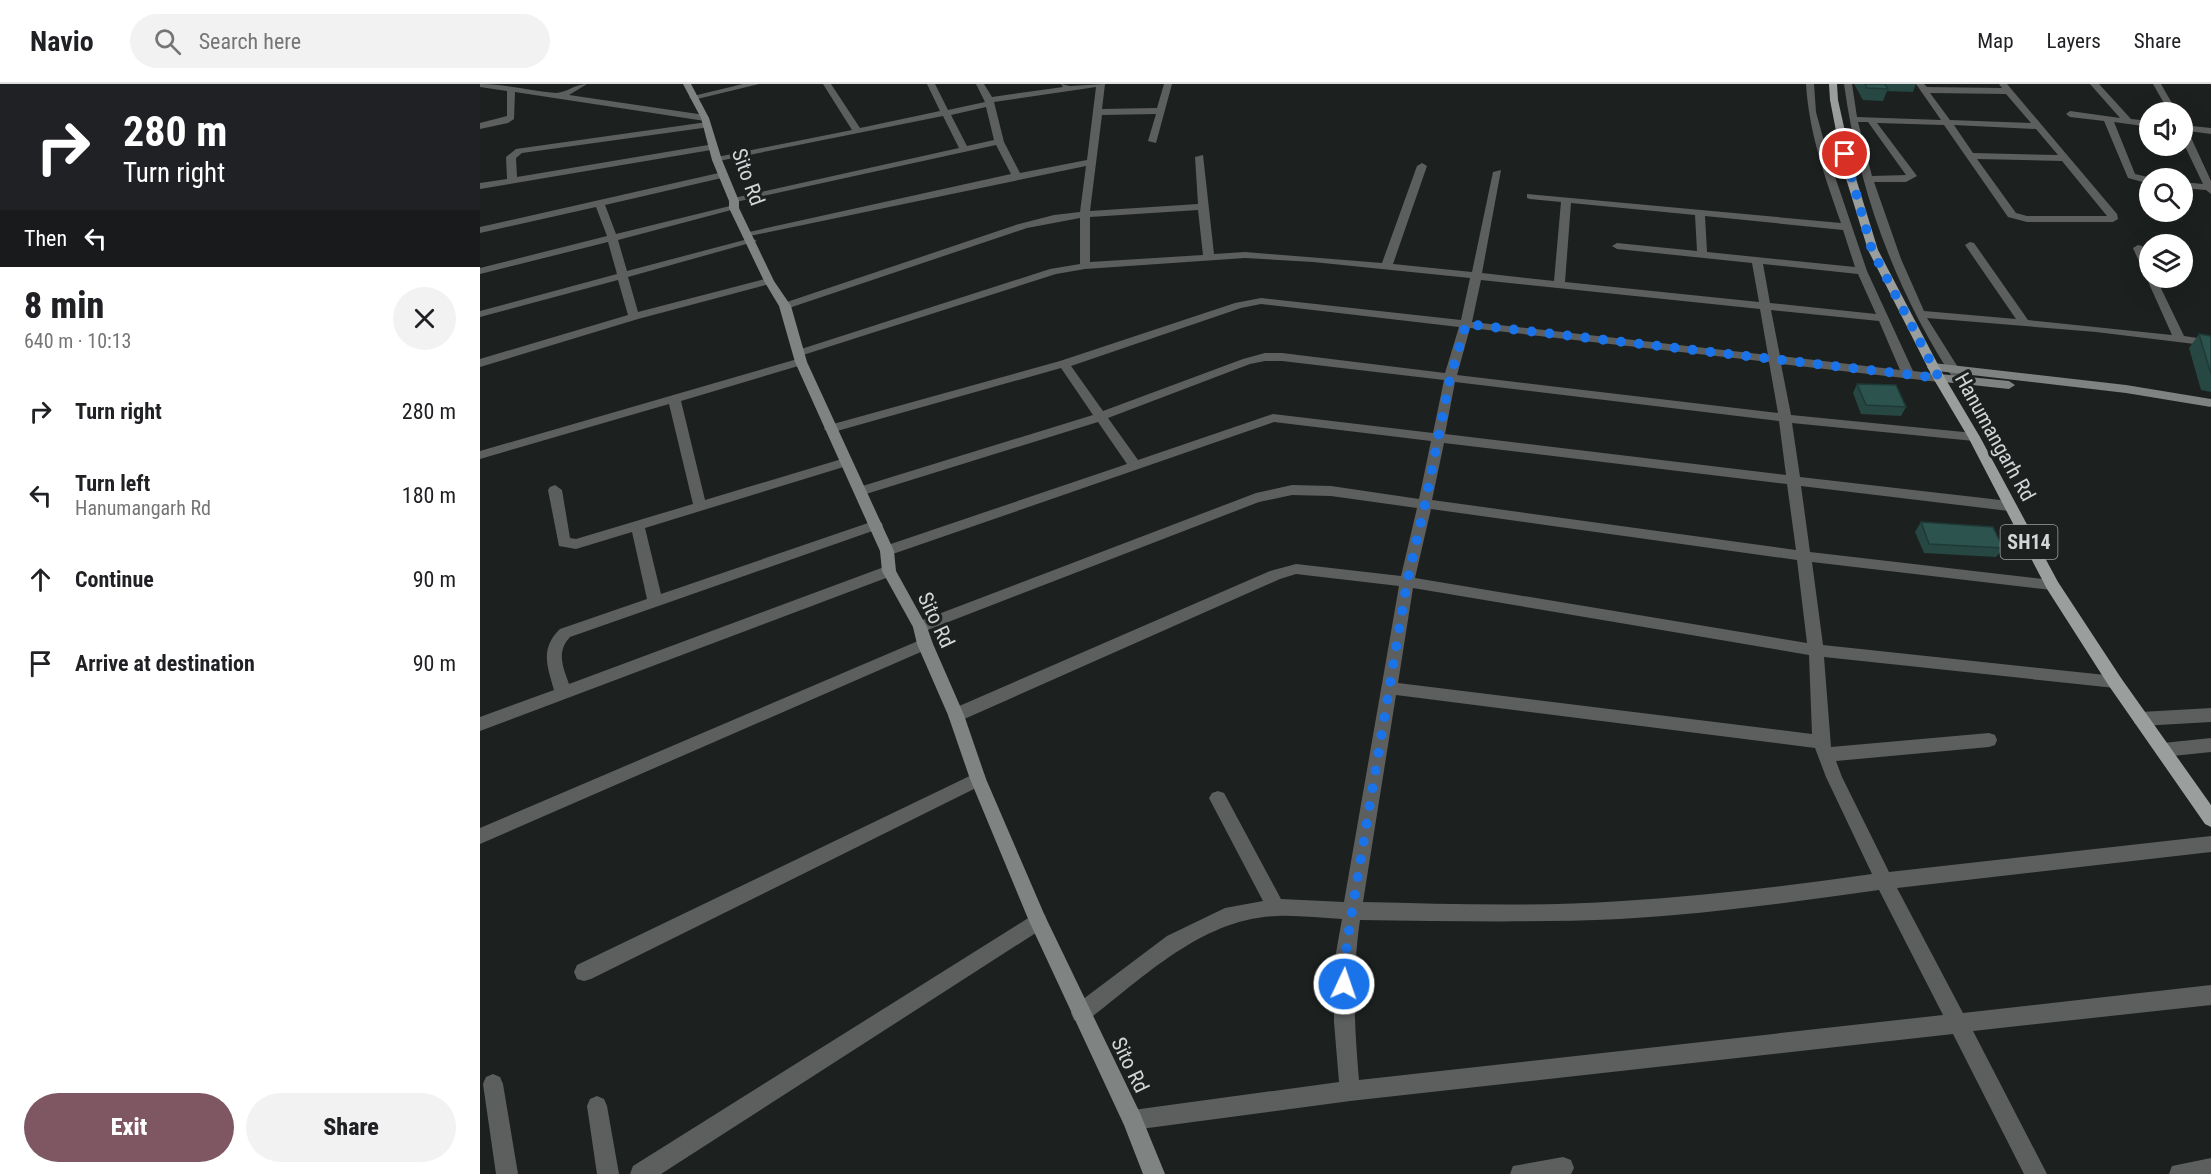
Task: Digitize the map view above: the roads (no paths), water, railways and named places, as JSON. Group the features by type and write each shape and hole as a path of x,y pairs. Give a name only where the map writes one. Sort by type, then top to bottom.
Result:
{"main road":[{"name":"Hanumangarh Rd","path":"1833,84 1834,100 1849,172 1872,250 1936,373 1974,437 2008,506 2052,585 2115,682 2211,819"},
{"name":"Sito Rd","path":"688,87 706,121 734,204 769,281 785,306 800,357 830,429 861,491 887,551 889,571 920,627 925,644 956,715 978,779 1038,921 1133,1120 1154,1174"},
{"path":"1936,373 1953,368 2126,388 2211,403"},
{"path":"1936,373 1960,380 2130,399 2211,413"}],"street":[{"path":"480,84 706,121"},
{"path":"561,96 583,84"},
{"path":"688,87 755,84"},
{"path":"827,84 858,132"},
{"path":"931,84 964,150"},
{"path":"980,84 989,102 999,142 1017,176"},
{"path":"480,186 858,132 1066,86 1100,84 1085,214 1085,266"},
{"path":"1154,141 1168,84"},
{"path":"1810,84 1812,112 1823,156 1862,271 1908,374"},
{"path":"1848,84 1852,119 1885,229 1920,314 1960,380"},
{"path":"2094,84 2128,122"},
{"path":"2157,84 2167,102"},
{"path":"480,126 505,121 511,117 507,87"},
{"path":"1922,87 2006,87 2112,214 2113,219 2027,219 2012,215 1950,123 1922,87"},
{"path":"1095,112 1160,111"},
{"path":"2070,114 2139,123"},
{"path":"1852,119 2038,126"},
{"path":"2108,119 2131,176 2139,178"},
{"path":"1869,179 1906,179 1912,176 1871,120"},
{"path":"512,180 511,157 519,151 706,121"},
{"path":"2193,129 2211,131"},
{"path":"480,271 734,204 999,142"},
{"path":"2193,151 2211,189"},
{"path":"1972,156 2065,158"},
{"path":"1200,157 1209,258"},
{"path":"480,314 624,277 750,238 1017,176 1090,162"},
{"path":"1386,268 1422,166"},
{"path":"1350,1091 1344,1022 1344,964 1352,911 1407,582 1450,378 1466,324 1498,172"},
{"path":"480,230 723,175"},
{"path":"2193,187 2211,189"},
{"path":"1530,196 1847,227"},
{"path":"1559,284 1566,200"},
{"path":"599,203 612,237 634,317"},
{"path":"785,306 1023,226 1085,214 1203,207"},
{"path":"1700,213 1701,255"},
{"path":"1970,245 2024,322"},
{"path":"1617,246 1862,271"},
{"path":"480,455 674,398 800,357 1020,280 1085,266 1275,255 1882,318"},
{"path":"1757,260 1785,418 1804,556 1816,650 1823,749 1884,881 2036,1174"},
{"path":"480,363 634,317 769,281"},
{"path":"2156,288 2180,339"},
{"path":"830,429 1064,364 1239,305 1261,301 1774,360 1908,374 1936,373"},
{"path":"1920,314 2024,322 2211,344"},
{"path":"861,491 1102,416 1247,361 1265,357 1282,357 1785,418 1974,437"},
{"path":"1064,364 1135,466"},
{"path":"674,398 700,505"},
{"path":"887,551 1273,418 2008,506"},
{"path":"555,490 562,538 568,544 576,544 845,462"},
{"path":"920,627 1256,498 1292,490 1331,491 1804,556 2052,585"},
{"path":"637,525 655,601"},
{"path":"563,692 551,650 555,641 565,633 876,525"},
{"path":"956,715 1275,575 1296,569 1407,582 1816,650 2115,682"},
{"path":"480,724 889,571"},
{"path":"480,836 925,644"},
{"path":"1391,688 1823,749 1989,740"},
{"path":"2141,719 2211,714"},
{"path":"2163,750 2211,745"},
{"path":"584,972 978,779"},
{"path":"1218,798 1276,907"},
{"path":"1081,1013 1174,942 1225,917 1276,907 1352,911 1499,913 1620,910 1737,901 1884,881 2211,844"},
{"path":"641,1174 1038,921"},
{"path":"1133,1120 1350,1091 2211,995"},
{"path":"493,1084 507,1174"},
{"path":"597,1106 608,1174"},
{"path":"1521,1174 1563,1168"},
{"path":"2180,1174 2211,1169"}]}
